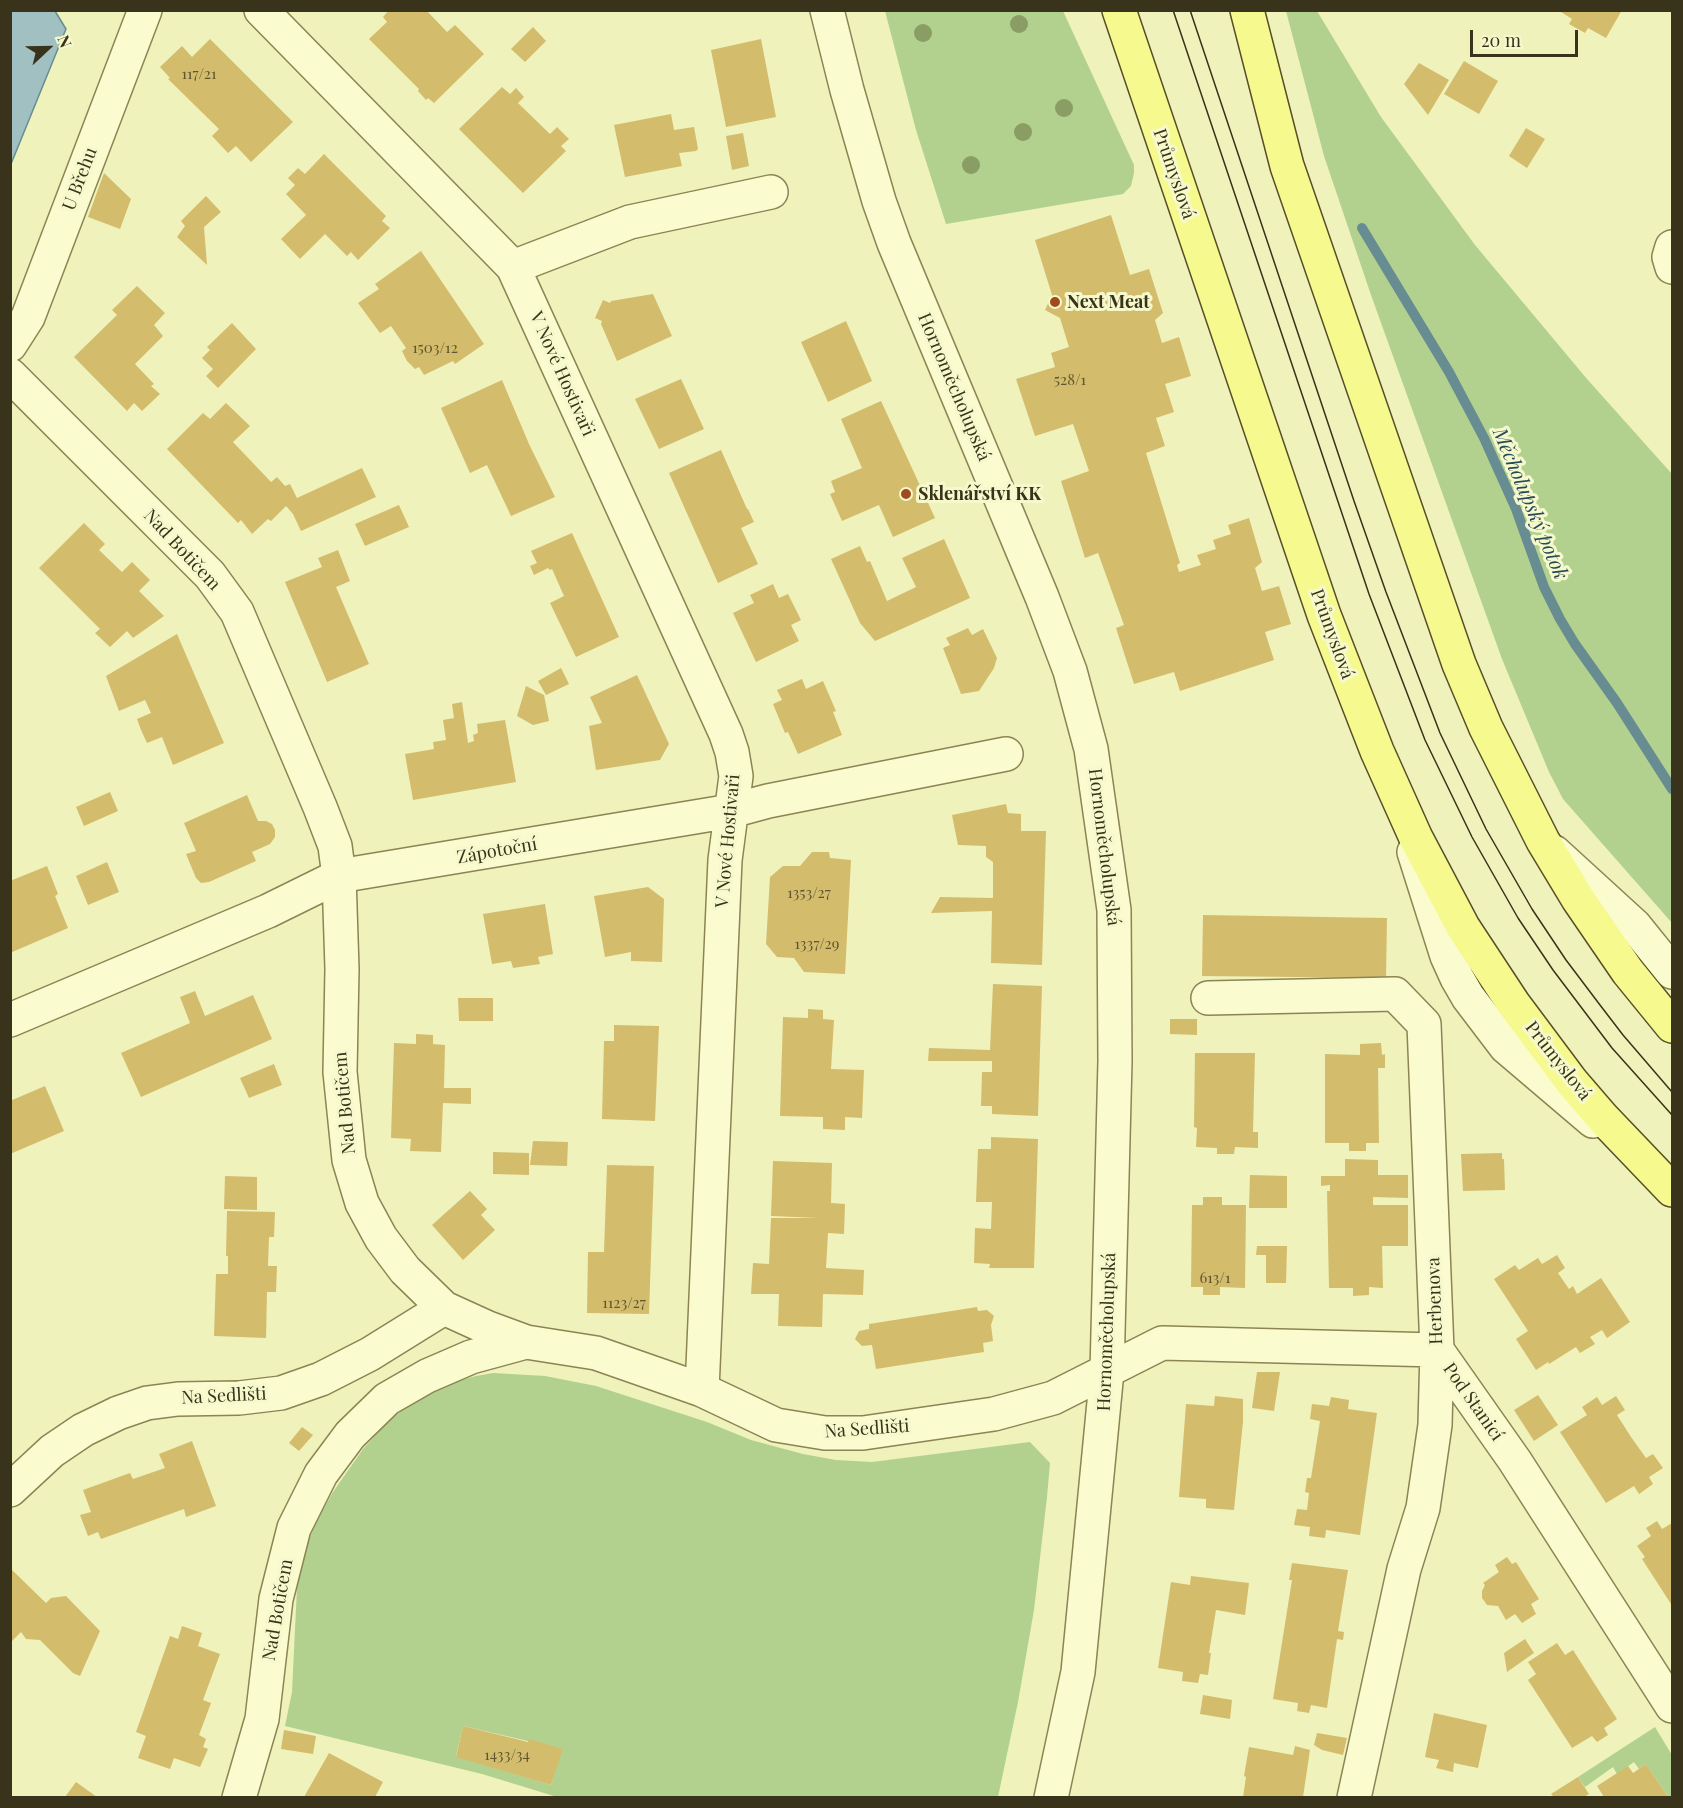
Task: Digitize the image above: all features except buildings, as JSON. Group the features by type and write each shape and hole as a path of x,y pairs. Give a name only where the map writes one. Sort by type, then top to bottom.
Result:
{"main road":[{"name":"Průmyslová","path":"1119,10 1320,604 1396,796 1458,918 1513,1003 1572,1082 1670,1188"},
{"path":"1247,10 1287,166 1455,653 1486,728 1543,841 1578,899 1628,972 1672,1026"}],"street":[{"name":"U Břehu","path":"10,345 28,317 145,10"},
{"name":"V Nové Hostivaři","path":"261,10 513,267 726,734 732,752 736,776 724,860 702,1390"},
{"name":"Hornoměcholupská","path":"827,10 847,90 887,222 1042,597 1070,671 1091,749 1114,910 1115,1061 1107,1371 1078,1672 1051,1797"},
{"path":"513,267 630,222 771,192"},
{"path":"1672,247 1669,257 1672,267"},
{"name":"Nad Botičem","path":"10,375 210,575 237,612 320,807 334,846 339,876 342,982 340,1072 349,1160 362,1203 381,1238 405,1270 444,1308 526,1342"},
{"name":"Zápotoční","path":"10,1020 268,911 339,876 732,811 768,801 1006,754"},
{"path":"1543,841 1635,926 1672,972"},
{"name":"Herbenova","path":"1208,998 1395,994 1424,1024 1437,1350 1435,1425 1423,1508 1404,1569 1354,1797"},
{"name":"Na Sedlišti","path":"10,1490 52,1451 82,1430 118,1413 147,1403 178,1399 239,1398 281,1393 321,1379 370,1354 444,1308"},
{"name":"Na Sedlišti","path":"526,1342 596,1353 702,1390 776,1425 825,1433 863,1433 994,1414 1053,1398 1107,1371"},
{"name":"Nad Botičem","path":"239,1797 262,1719 279,1589 294,1528 321,1474 350,1435 387,1399 427,1376 471,1357 526,1342"},
{"name":"Pod Stanicí","path":"1107,1371 1162,1343 1437,1350 1515,1461 1672,1706"}],"green space":[{"path":"885,11 1063,11 1134,165 1131,186 1123,194 946,224 916,130"},
{"path":"1286,11 1317,11 1381,117 1475,245 1587,379 1672,474 1672,923 1563,799 1549,772 1502,659 1371,295 1324,156"},
{"path":"493,1373 545,1376 596,1386 707,1422 751,1440 836,1460 872,1462 1030,1442 1050,1463 1047,1497 1034,1610 998,1797 557,1797 482,1774 285,1726 292,1692 297,1588 303,1555 316,1522 333,1492 363,1449 386,1424 412,1402 443,1385","holes":["463,1726 562,1749 551,1785 456,1756"]},
{"path":"1655,1727 1672,1755 1672,1796 1668,1797 1646,1764 1639,1769 1634,1762 1617,1774 1613,1767 1585,1787 1578,1777"}],"water":[{"path":"11,10 55,11 66,29 11,164"}],"waterway":[{"name":"Měcholupský potok","path":"1362,228 1449,372 1484,438 1516,509 1544,587 1560,619 1672,789"}],"tram line":[{"path":"1173,10 1369,594 1425,740 1472,837 1518,918 1553,970 1612,1048 1672,1115"},
{"path":"1190,10 1354,501 1440,733 1486,829 1532,909 1600,1005 1672,1092"}],"place":[{"name":"Next Meat","path":"1055,302"},
{"name":"Sklenářství KK","path":"906,494"}]}
